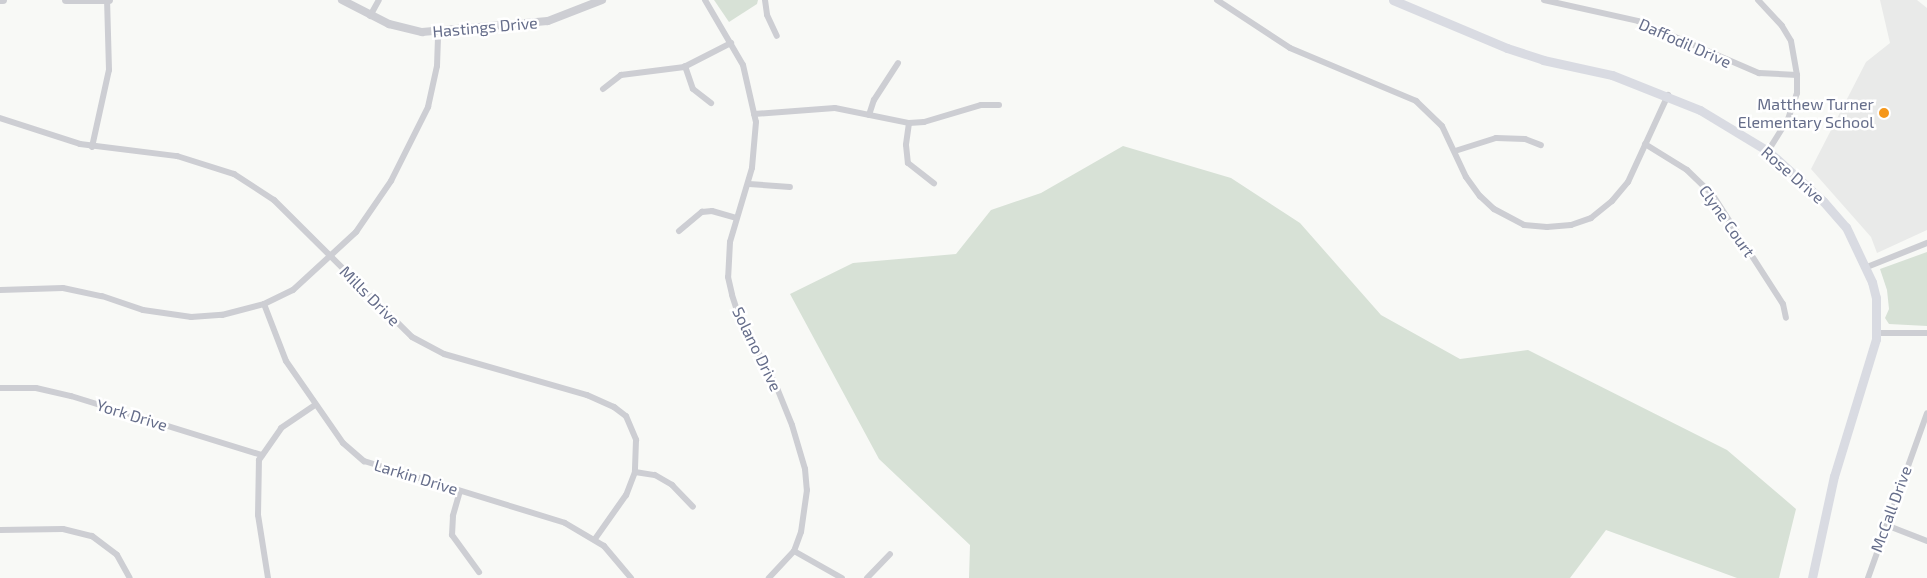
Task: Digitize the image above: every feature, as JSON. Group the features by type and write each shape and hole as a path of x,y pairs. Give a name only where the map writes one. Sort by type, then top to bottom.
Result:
{"main road":[{"name":"Rose Drive","path":"1393,0 1525,54 1603,73 1668,95 1723,122 1768,151 1835,213 1855,242 1867,267 1876,298 1877,333 1824,513 1812,578"}],"street":[{"path":"66,0 108,0 110,64 92,147"},
{"name":"Hastings Drive","path":"342,0 370,16 409,30 438,32 548,21 602,0"},
{"path":"370,16 379,0"},
{"name":"Solano Drive","path":"705,0 743,65 754,114 756,138 749,184 736,218 728,262 732,295 740,318 775,383 792,425 805,469 807,490 801,532 794,551 769,578"},
{"path":"765,0 767,15 777,36"},
{"path":"1216,0 1290,48 1416,101 1442,126 1466,177 1494,208 1524,225 1546,227 1571,225 1599,212 1625,186 1668,95"},
{"name":"Daffodil Drive","path":"1544,0 1638,21 1759,74 1797,76"},
{"path":"1758,0 1782,26 1790,41 1797,76 1797,94 1788,119 1768,151"},
{"path":"0,290 63,288 177,316 222,315 264,304 293,290 332,257 366,220 419,130 433,87 438,32"},
{"path":"603,89 622,75 685,66 731,43"},
{"path":"869,115 874,100 898,63"},
{"path":"685,66 693,88 711,103"},
{"path":"754,114 816,107 909,123 924,122 981,105 999,104"},
{"name":"Mills Drive","path":"0,118 92,147 186,157 234,174 274,200 386,314 423,344 444,354 587,395 614,407 630,422 636,440 635,472 626,495 595,538"},
{"path":"909,123 906,145 908,163 934,183"},
{"path":"1455,151 1496,138 1525,139 1541,145"},
{"name":"Clyne Court","path":"1645,144 1687,170 1712,194 1783,304 1786,318"},
{"path":"749,184 790,187"},
{"path":"678,231 702,212 712,210 736,218"},
{"path":"1867,267 1927,243"},
{"name":"Larkin Drive","path":"264,304 286,361 343,443 364,461 564,523 595,538 631,578"},
{"path":"1877,333 1927,333"},
{"name":"York Drive","path":"0,388 36,388 71,396 262,455"},
{"path":"268,578 257,492 262,455 281,428 315,405"},
{"name":"McCall Drive","path":"1868,578 1927,413"},
{"path":"635,472 655,475 672,485 693,507"},
{"path":"460,491 453,516 452,535 479,572"},
{"path":"1886,525 1927,541"},
{"path":"0,530 62,529 86,534 113,552 130,578"},
{"path":"794,551 842,578"},
{"path":"867,578 890,554"}],"shaded area":[{"path":"714,0 758,0 757,4 729,22"},
{"name":"Matthew Turner Elementary School","path":"1880,0 1917,0 1927,8 1927,230 1877,253 1871,237 1811,169 1866,62 1890,43"},
{"path":"1123,146 1231,178 1300,223 1381,315 1460,359 1528,350 1727,450 1796,509 1779,578 1737,578 1606,530 1570,578 969,578 970,545 879,459 790,294 853,263 956,254 991,210 1041,193"},
{"path":"1927,252 1927,326 1889,324 1885,318 1889,309 1887,290 1880,269"}],"place":[{"name":"Matthew Turner Elementary School","path":"1884,113"}]}
